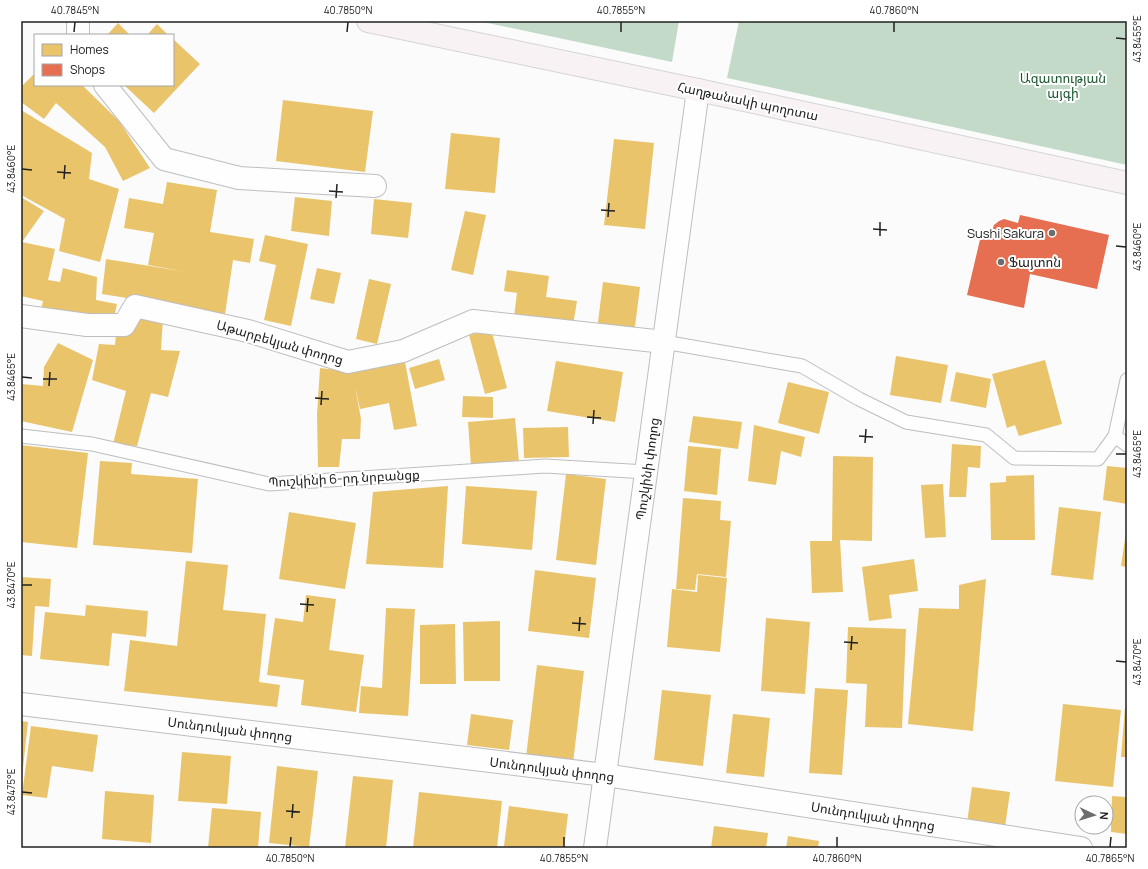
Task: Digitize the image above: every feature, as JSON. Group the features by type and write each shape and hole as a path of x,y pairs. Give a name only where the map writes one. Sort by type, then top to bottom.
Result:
{"highway":[{"name":"Հաղթանակի պողոտա","path":"368,21 698,90 1127,183"}],"street":[{"path":"78,21 78,34"},
{"path":"106,86 164,159 239,178 375,186"},
{"name":"Պուշկինի փողոց","path":"595,848 698,90"},
{"name":"Աթարբեկյան փողոց","path":"21,316 87,325 124,325 135,306 248,331 348,362 403,351 473,321 664,342"},
{"name":"Սունդուկյան փողոց","path":"21,704 605,775 1081,848"}],"lane":[{"path":"664,342 802,366 859,400 906,422 986,435 1014,458 1098,458 1115,436 1127,380"},
{"name":"Պուշկինի 6-րդ նրբանցք","path":"21,436 92,444 269,484 545,466 647,472"},
{"path":"1115,436 1127,444"}],"green space":[{"path":"478,21 679,21 672,62"},
{"name":"Ազատության այգի","path":"739,21 1127,21 1127,165 727,78"}],"building: Homes":[{"path":"118,23 129,34 108,34"},
{"path":"157,24 167,34 148,34"},
{"path":"174,40 200,64 154,113 125,86 174,86"},
{"path":"34,74 34,86 83,86 119,121 150,168 123,181 105,147 56,103 44,119 21,102 21,87"},
{"path":"283,100 373,111 365,172 276,161"},
{"path":"21,110 92,153 89,179 119,189 100,262 59,251 65,219 21,195"},
{"path":"451,133 500,138 495,193 445,189"},
{"path":"614,139 654,143 645,229 604,225"},
{"path":"167,182 217,190 210,232 254,239 250,263 233,260 225,314 102,294 106,259 187,272 148,265 154,233 124,228 129,198 163,204"},
{"path":"21,197 44,211 22,242 55,249 48,280 60,282 63,268 97,277 96,300 117,304 114,318 40,314 43,301 21,296"},
{"path":"295,197 332,201 329,236 291,231"},
{"path":"374,199 412,203 408,238 371,234"},
{"path":"465,211 486,215 473,275 451,270"},
{"path":"265,235 308,244 291,326 264,320 276,265 259,261"},
{"path":"317,268 341,273 334,304 310,299"},
{"path":"507,270 549,276 546,297 577,301 573,325 514,317 517,293 504,291"},
{"path":"369,279 391,284 377,344 356,339"},
{"path":"603,282 640,287 634,334 597,330"},
{"path":"135,317 163,318 161,350 180,351 168,397 151,393 137,446 113,444 126,391 92,380 99,344 115,345 116,335 132,333"},
{"path":"491,329 507,388 485,394 469,335"},
{"path":"58,343 93,360 72,432 21,421 21,384 43,386 44,367"},
{"path":"896,356 948,365 941,403 890,395"},
{"path":"439,359 445,380 415,389 409,368"},
{"path":"1045,360 1062,424 1019,436 1015,425 1007,428 992,374"},
{"path":"556,361 623,372 615,422 547,411"},
{"path":"405,362 417,426 394,430 389,403 360,409 355,386 361,419 360,439 342,439 339,467 318,467 317,415 320,368 353,372"},
{"path":"956,372 991,379 986,408 950,401"},
{"path":"788,382 829,392 819,434 778,423"},
{"path":"463,396 493,397 493,418 462,417"},
{"path":"693,416 742,422 738,449 689,442"},
{"path":"515,418 519,462 471,466 468,422"},
{"path":"754,425 805,437 801,457 781,451 776,485 748,481"},
{"path":"568,427 569,457 524,458 523,428"},
{"path":"952,444 981,446 980,468 968,467 966,497 949,497"},
{"path":"21,445 88,453 77,548 21,542"},
{"path":"688,446 721,449 717,495 684,491"},
{"path":"833,456 873,457 872,541 840,540 843,592 812,593 810,541 832,541"},
{"path":"100,461 132,463 131,474 198,479 192,553 93,545"},
{"path":"1107,466 1127,468 1127,504 1103,500"},
{"path":"566,474 606,479 596,565 556,560"},
{"path":"1034,475 1035,540 991,540 990,483 1006,482 1006,476"},
{"path":"943,484 946,537 925,538 921,485"},
{"path":"448,486 443,568 366,564 373,492"},
{"path":"466,486 537,491 532,550 462,544"},
{"path":"683,498 721,501 720,520 731,521 726,577 697,574 695,590 676,589"},
{"path":"1059,507 1101,512 1093,580 1051,575"},
{"path":"289,512 356,523 345,589 279,579"},
{"path":"1127,532 1127,567 1121,566"},
{"path":"914,559 918,591 889,595 892,618 869,621 862,567"},
{"path":"186,561 228,565 223,610 266,614 259,682 280,685 277,707 124,691 130,640 177,646"},
{"path":"535,570 596,578 589,638 528,631"},
{"path":"698,575 727,578 720,652 667,647 672,589 697,592"},
{"path":"21,577 51,579 49,607 35,606 32,656 21,655"},
{"path":"986,579 973,731 908,724 919,608 959,609 959,585"},
{"path":"306,595 336,599 329,650 364,655 356,712 301,705 304,680 267,675 275,618 303,622"},
{"path":"86,605 148,611 146,637 112,633 109,666 40,659 45,612 85,616"},
{"path":"386,608 415,609 408,716 359,713 361,686 382,688"},
{"path":"766,618 810,622 805,694 761,691"},
{"path":"500,621 500,681 464,681 463,622"},
{"path":"455,624 456,684 420,684 420,625"},
{"path":"848,627 906,629 902,728 865,727 867,684 846,683"},
{"path":"537,665 584,671 573,763 526,757"},
{"path":"815,688 848,690 842,775 809,773"},
{"path":"662,690 711,695 703,766 654,760"},
{"path":"1063,704 1121,710 1113,787 1055,781"},
{"path":"1125,707 1127,707 1127,757 1121,757"},
{"path":"471,714 513,720 509,750 467,745"},
{"path":"733,714 770,718 764,777 726,773"},
{"path":"21,721 28,722 22,777 21,777"},
{"path":"31,726 98,735 93,772 52,766 47,798 22,795"},
{"path":"182,752 231,756 227,804 178,801"},
{"path":"277,766 318,771 309,847 269,843"},
{"path":"353,776 393,780 386,848 345,848"},
{"path":"972,787 1010,792 1005,827 967,823"},
{"path":"105,791 154,795 151,843 102,839"},
{"path":"419,792 502,801 497,848 413,848"},
{"path":"1114,796 1127,797 1127,834 1114,832"},
{"path":"509,806 568,814 564,848 520,848 504,846"},
{"path":"212,808 261,812 258,848 208,848"},
{"path":"714,826 768,833 766,848 711,848"},
{"path":"788,836 819,841 818,848 786,848"}],"building: Shops":[{"path":"1020,215 1109,235 1097,289 1030,274 1024,308 967,295 982,231 991,233 994,225 1004,219 1018,223"}],"place":[{"name":"Sushi Sakura","path":"1052,233"},
{"name":"Ֆայտոն","path":"1001,262"}]}
